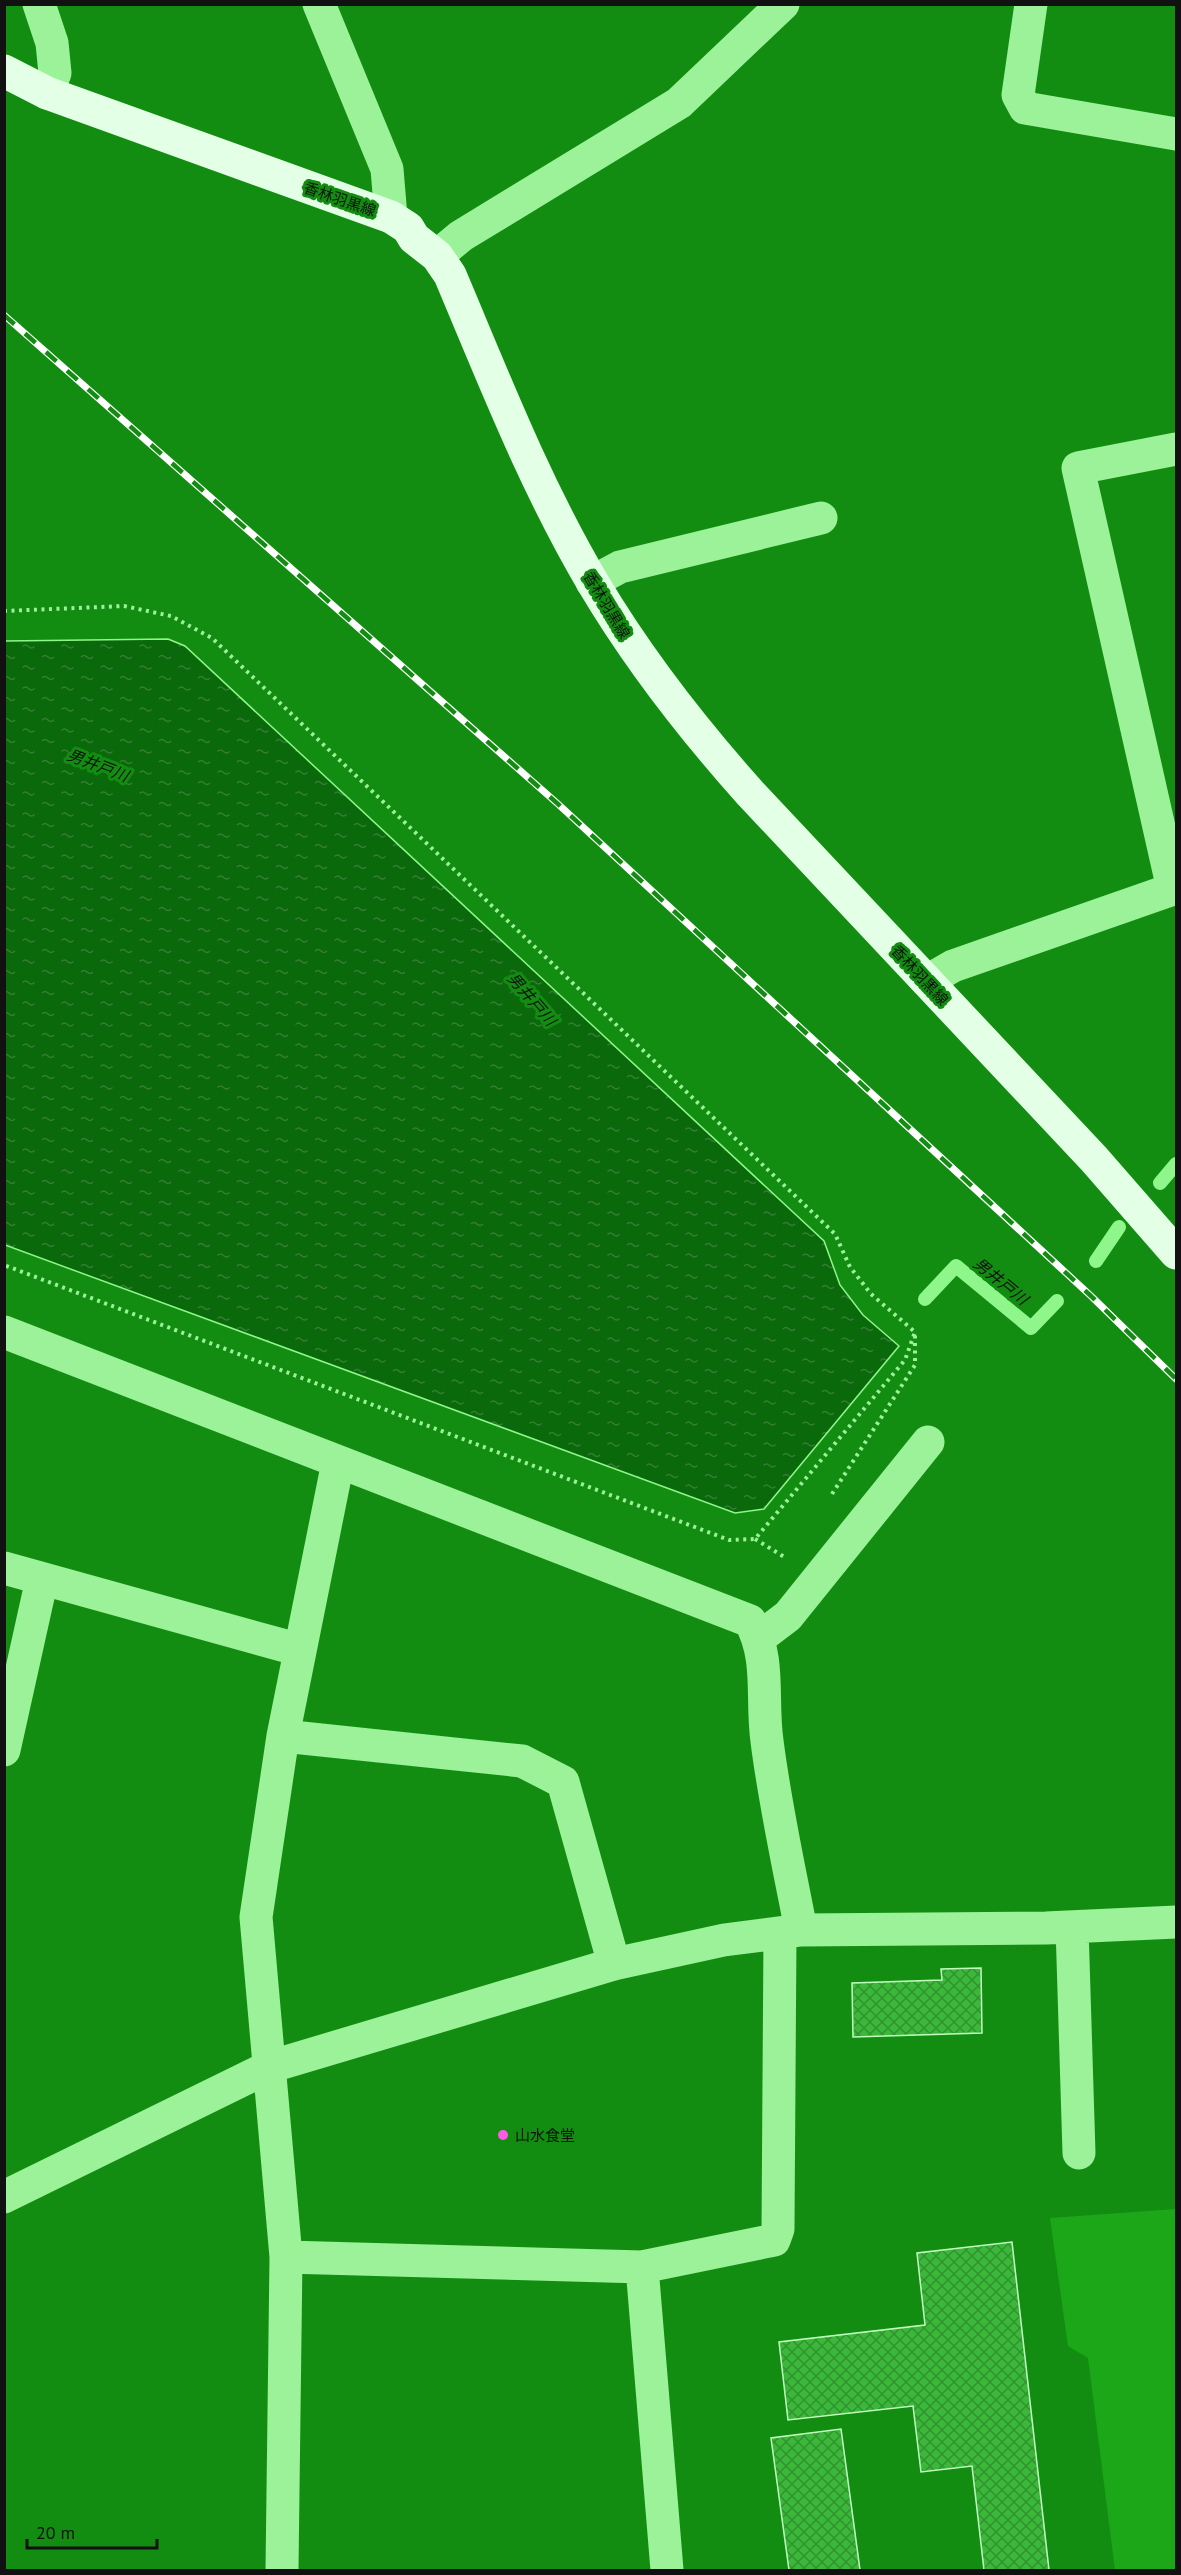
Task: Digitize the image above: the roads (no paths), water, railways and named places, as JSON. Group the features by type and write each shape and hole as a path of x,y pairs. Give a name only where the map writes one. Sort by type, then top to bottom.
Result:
{"main road":[{"name":"香林羽黒線","path":"4,71 47,93 391,217 408,228 414,238 437,256 450,275 549,503 592,582 660,687 701,738 1094,1159 1176,1252"}],"street":[{"path":"39,4 52,43 55,73 47,93"},
{"path":"319,4 387,169 391,217"},
{"path":"437,256 461,236 679,103 783,4"},
{"path":"1031,4 1018,94 1025,108 1176,134"},
{"path":"927,981 953,966 1175,889 1078,468 1176,449"},
{"path":"592,582 620,567 821,518"},
{"path":"4,1332 750,1621 759,1638 764,1666 766,1736 790,1931 778,2229 774,2240 642,2267 286,2257"},
{"path":"759,1638 788,1616 928,1442"},
{"path":"282,2571 286,2257 256,1917 283,1736 338,1462"},
{"path":"4,1568 300,1650"},
{"path":"4,1750 42,1579"},
{"path":"283,1736 522,1761 563,1782 614,1964"},
{"path":"4,2197 269,2067 614,1964 724,1940 790,1931 1072,1927 1176,1922"},
{"path":"1072,1927 1079,2153"},
{"path":"642,2267 667,2571"}],"water":[{"path":"168,639 185,646 824,1241 840,1285 863,1315 899,1346 764,1509 735,1513 5,1245 5,641"}],"waterway":[{"name":"男井戸川","path":"1160,1183 1176,1164"},
{"name":"男井戸川","path":"1096,1261 1119,1227"},
{"name":"男井戸川","path":"925,1299 956,1266 1031,1328 1057,1301"}],"railway":[{"path":"4,315 558,804 1091,1296 1176,1379"}],"place":[{"name":"山水食堂","path":"503,2135"}]}
